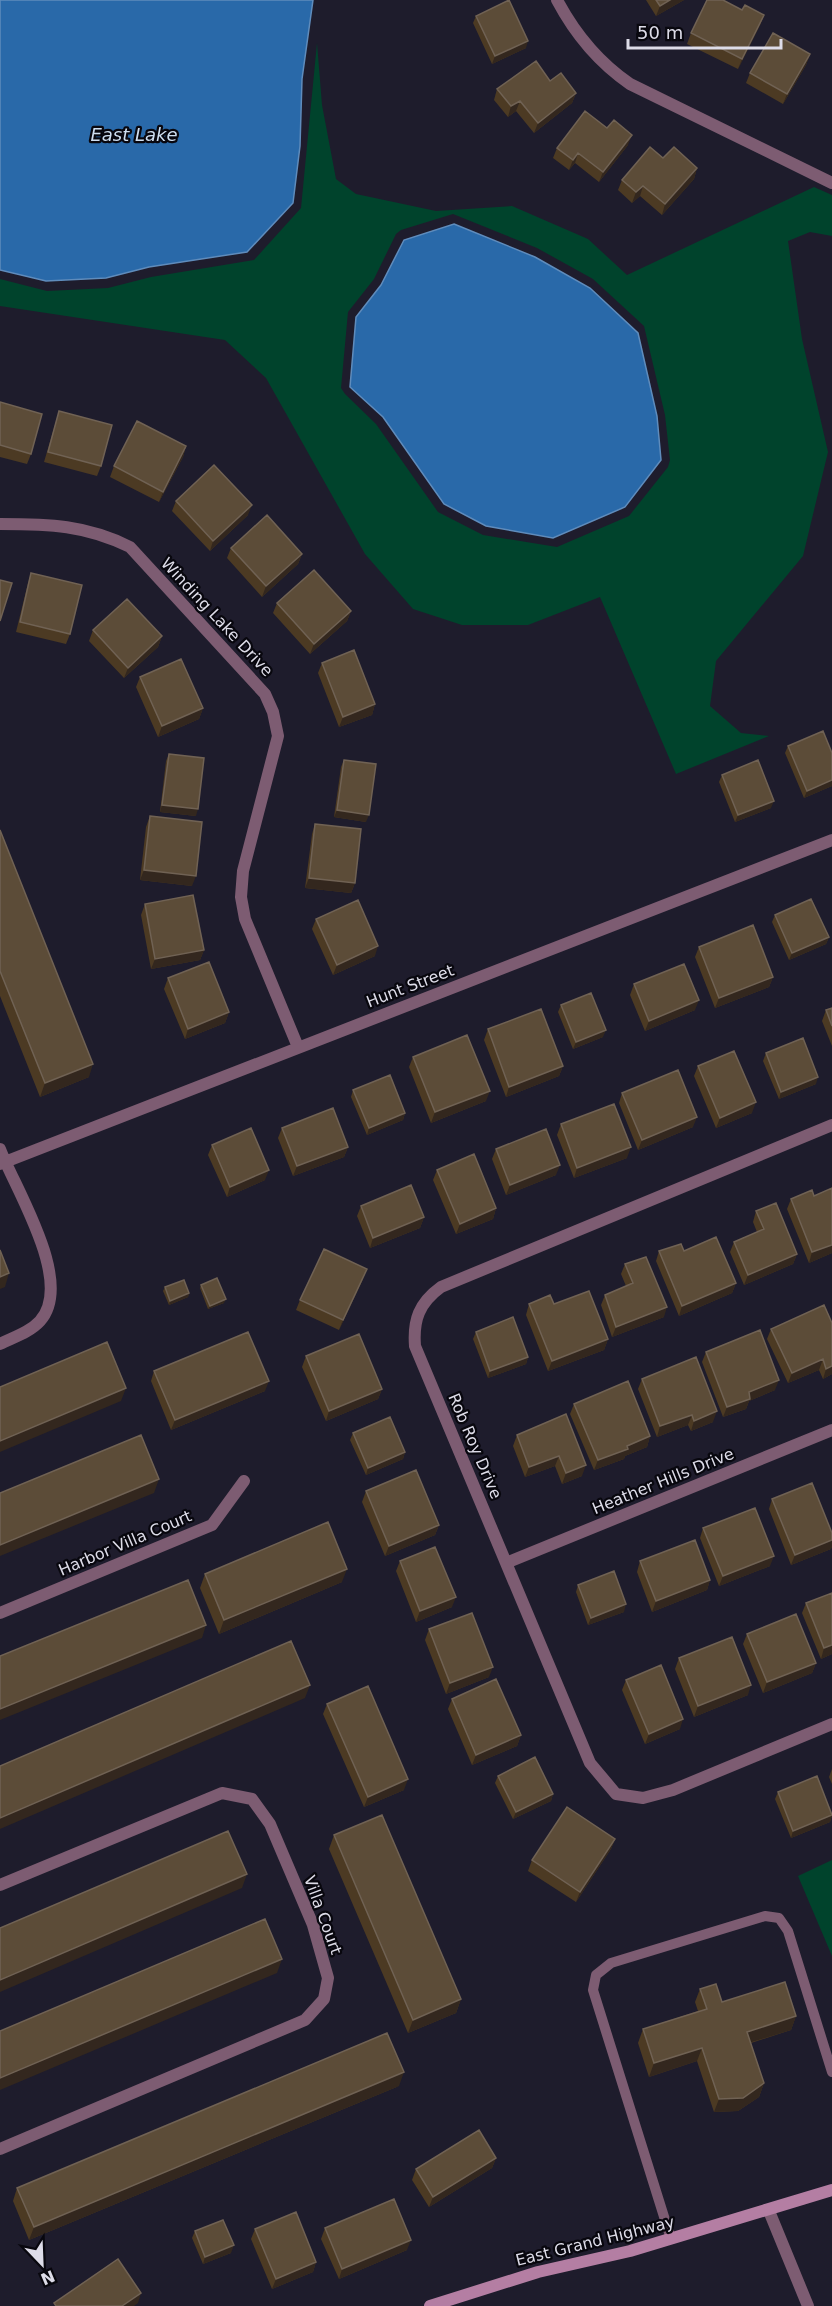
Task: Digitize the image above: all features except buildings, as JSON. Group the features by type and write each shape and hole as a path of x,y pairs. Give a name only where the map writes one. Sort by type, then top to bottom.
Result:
{"street":[{"path":"557,0 581,39 610,70 630,84 832,183"},
{"name":"Winding Lake Drive","path":"0,524 84,528 105,534 130,547 265,694 273,712 278,736 243,871 241,897 245,919 297,1047"},
{"name":"Hunt Street","path":"2,1163 832,840"},
{"name":"Rob Roy Drive","path":"832,1125 441,1287 428,1297 418,1312 414,1328 415,1346 590,1763 616,1794 643,1798 673,1790 832,1724"},
{"path":"0,1149 2,1163 23,1199 50,1268 52,1291 49,1306 40,1321 26,1332 0,1344"},
{"name":"Heather Hills Drive","path":"506,1563 832,1430"},
{"name":"Harbor Villa Court","path":"0,1613 212,1525 244,1480"},
{"name":"Villa Court","path":"0,1885 222,1793 252,1799 274,1834 313,1925 328,1978 324,1999 305,2020 0,2149"},
{"name":"East Grand Highway","path":"429,2306 538,2272 671,2239 769,2211 832,2190"},
{"path":"769,2211 808,2306"}],"lane":[{"path":"671,2239 593,1990 596,1975 611,1963 679,1941 765,1916 779,1918 788,1931 832,2072"}],"green space":[{"path":"317,43 322,105 336,179 356,194 436,211 512,206 588,239 627,275 814,187 832,195 832,236 810,232 788,241 802,339 828,452 803,556 716,661 710,706 741,733 769,736 676,774 600,597 528,625 462,625 413,609 365,554 266,378 225,340 0,306 0,279 47,291 108,288 151,277 254,260 301,208","holes":["453,214 537,248 593,279 644,326 665,415 670,460 668,467 629,516 557,547 483,535 438,512 376,424 341,388 348,312 374,279 396,234 401,230"]},
{"path":"832,1860 832,1956 798,1876"}],"water":[{"name":"East Lake","path":"0,0 313,0 302,79 300,146 293,203 247,252 149,267 106,278 46,281 0,270"},
{"path":"454,224 535,257 590,288 638,333 657,416 661,460 625,507 553,538 486,526 444,504 383,417 350,387 356,317 381,285 404,240"}]}
